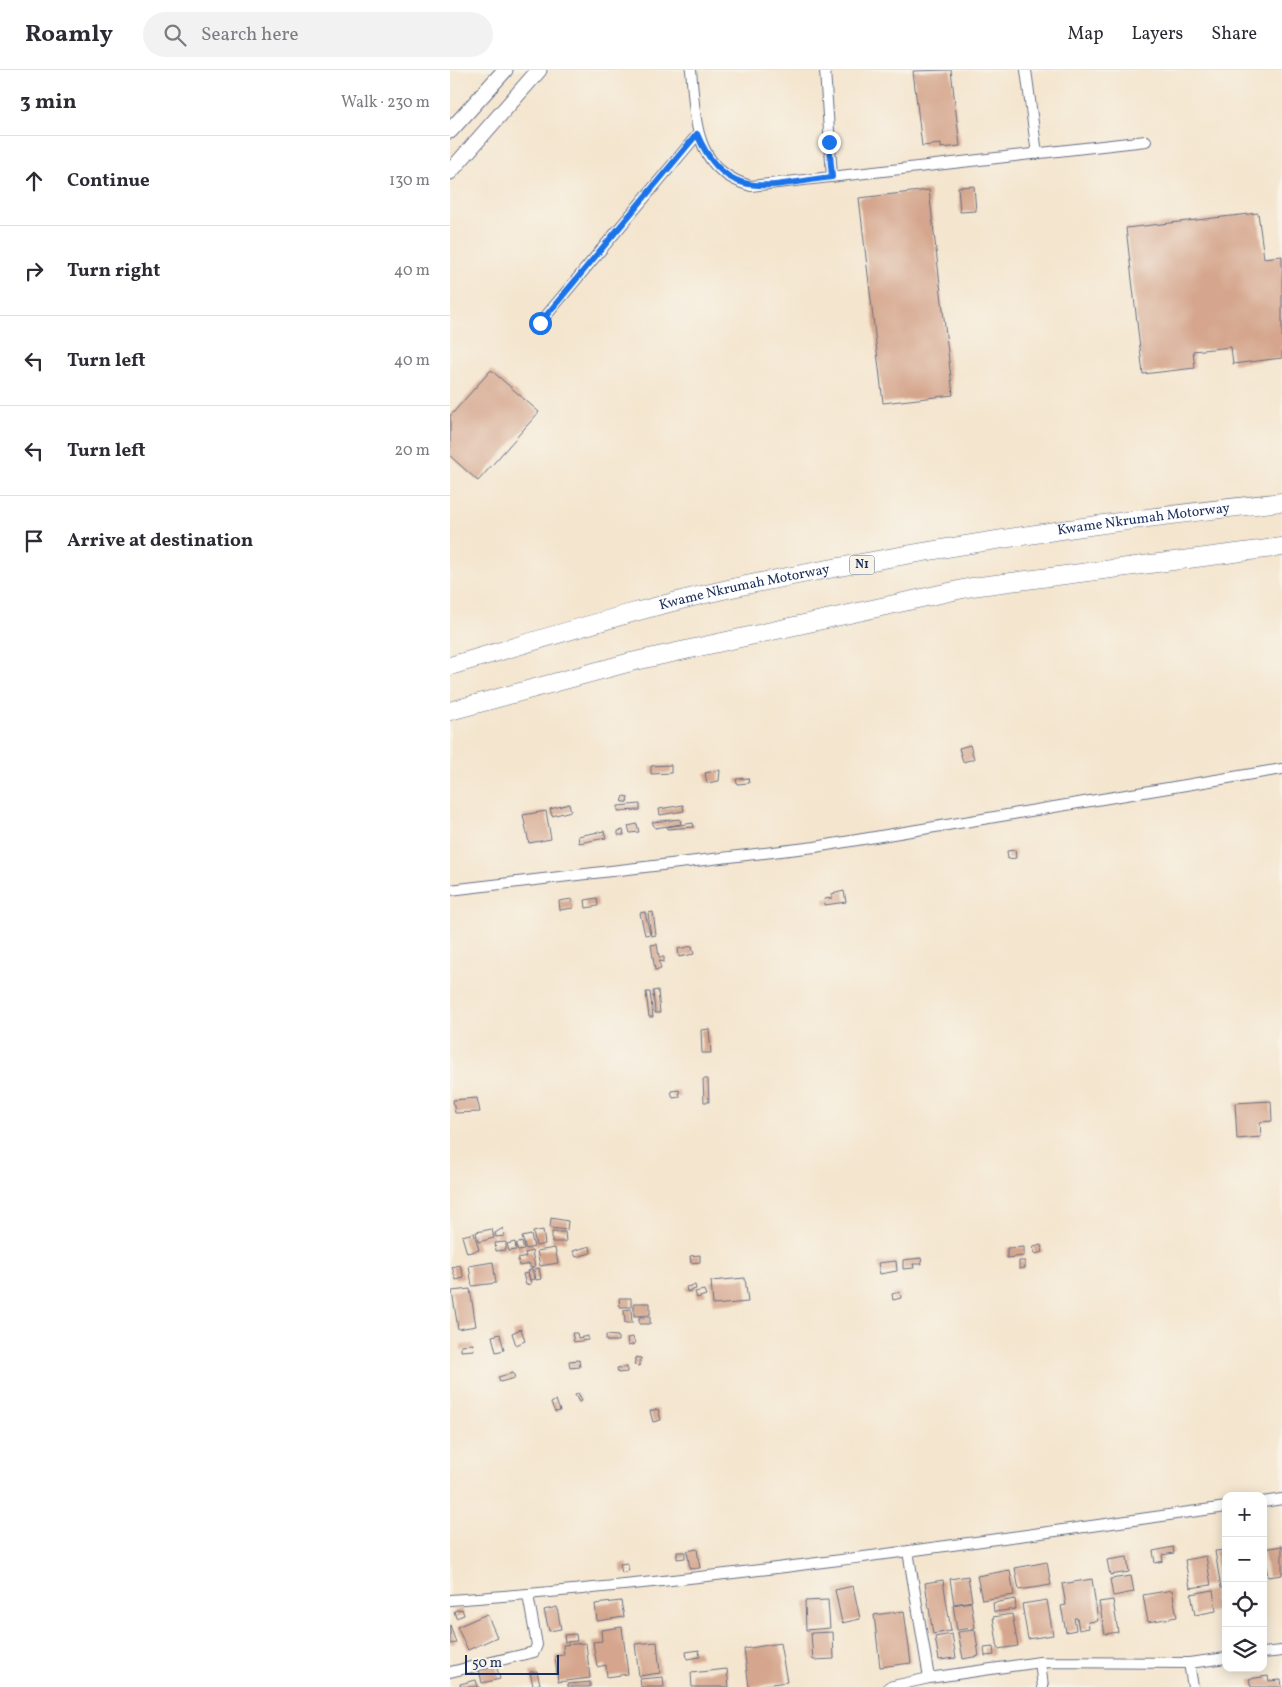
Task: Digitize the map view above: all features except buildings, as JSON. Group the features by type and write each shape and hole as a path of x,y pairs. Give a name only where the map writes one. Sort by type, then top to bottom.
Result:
{"highway":[{"name":"Kwame Nkrumah Motorway","path":"450,666 620,616 750,585 1061,530 1282,502"},
{"path":"450,711 631,662 972,587 1282,546"}],"main road":[{"path":"450,131 505,70"},
{"path":"450,172 539,70"}],"street":[{"path":"691,70 697,134 706,155 735,182 751,186 1146,142"},
{"path":"825,70 832,177"},
{"path":"1026,70 1037,154"},
{"path":"540,323 697,134"},
{"path":"450,890 816,847 1282,769"},
{"path":"1267,1501 1282,1499"},
{"path":"450,1600 528,1595 794,1567 1222,1508"},
{"path":"908,1551 929,1678"},
{"path":"450,1672 534,1652 537,1645 528,1595"},
{"path":"1267,1653 1282,1651"},
{"path":"889,1687 929,1678 1040,1662 1189,1663 1222,1659"},
{"path":"1040,1662 1043,1687"},
{"path":"1189,1663 1193,1687"}],"route":[{"path":"540,323 697,134 706,155 720,170 735,182 751,186 832,177 829,142"}]}
